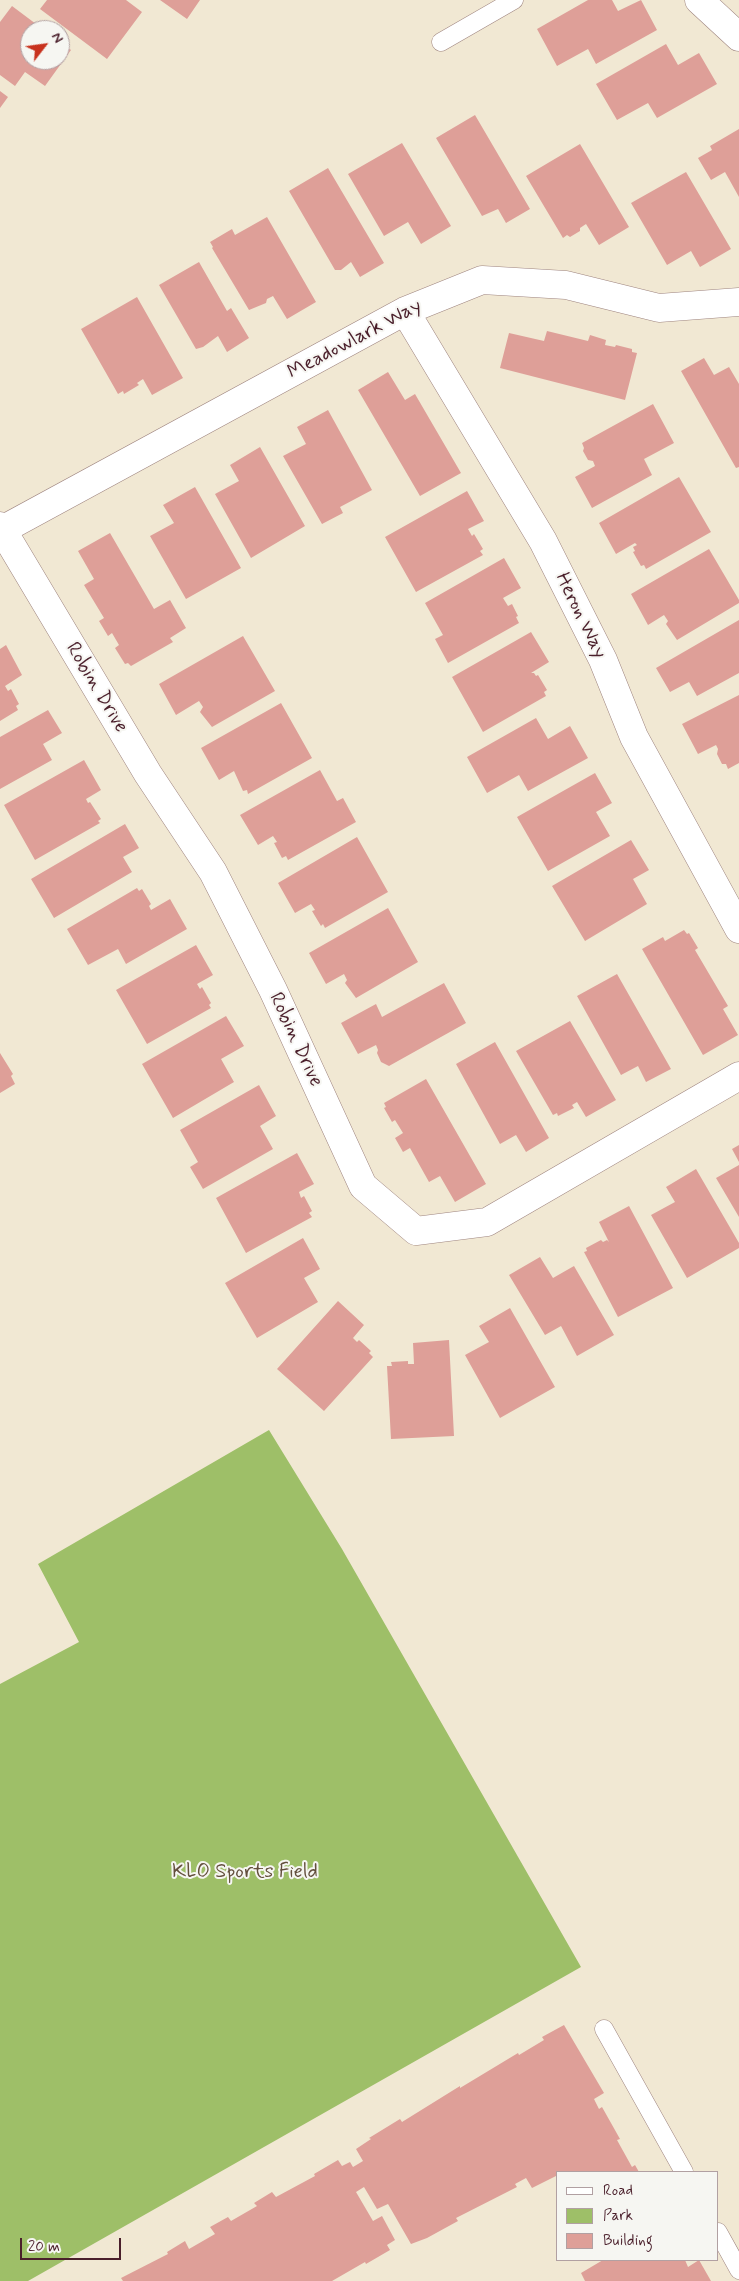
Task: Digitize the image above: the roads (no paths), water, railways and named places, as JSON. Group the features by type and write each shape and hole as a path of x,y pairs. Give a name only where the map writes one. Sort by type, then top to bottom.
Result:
{"street":[{"path":"699,0 739,38"},
{"name":"Meadowlark Way","path":"1,528 405,311 482,280 566,285 659,308 739,302"},
{"name":"Heron Way","path":"405,311 543,541 603,660 634,737 739,929"},
{"name":"Robin Drive","path":"1,528 148,774 213,872 273,990 363,1186 416,1231 488,1222 739,1076"}],"lane":[{"path":"441,42 514,0"},
{"path":"604,2029 683,2171"},
{"path":"719,2234 739,2270"}],"park label":[{"name":"KLO Sports Field","path":"245,1873"}]}
